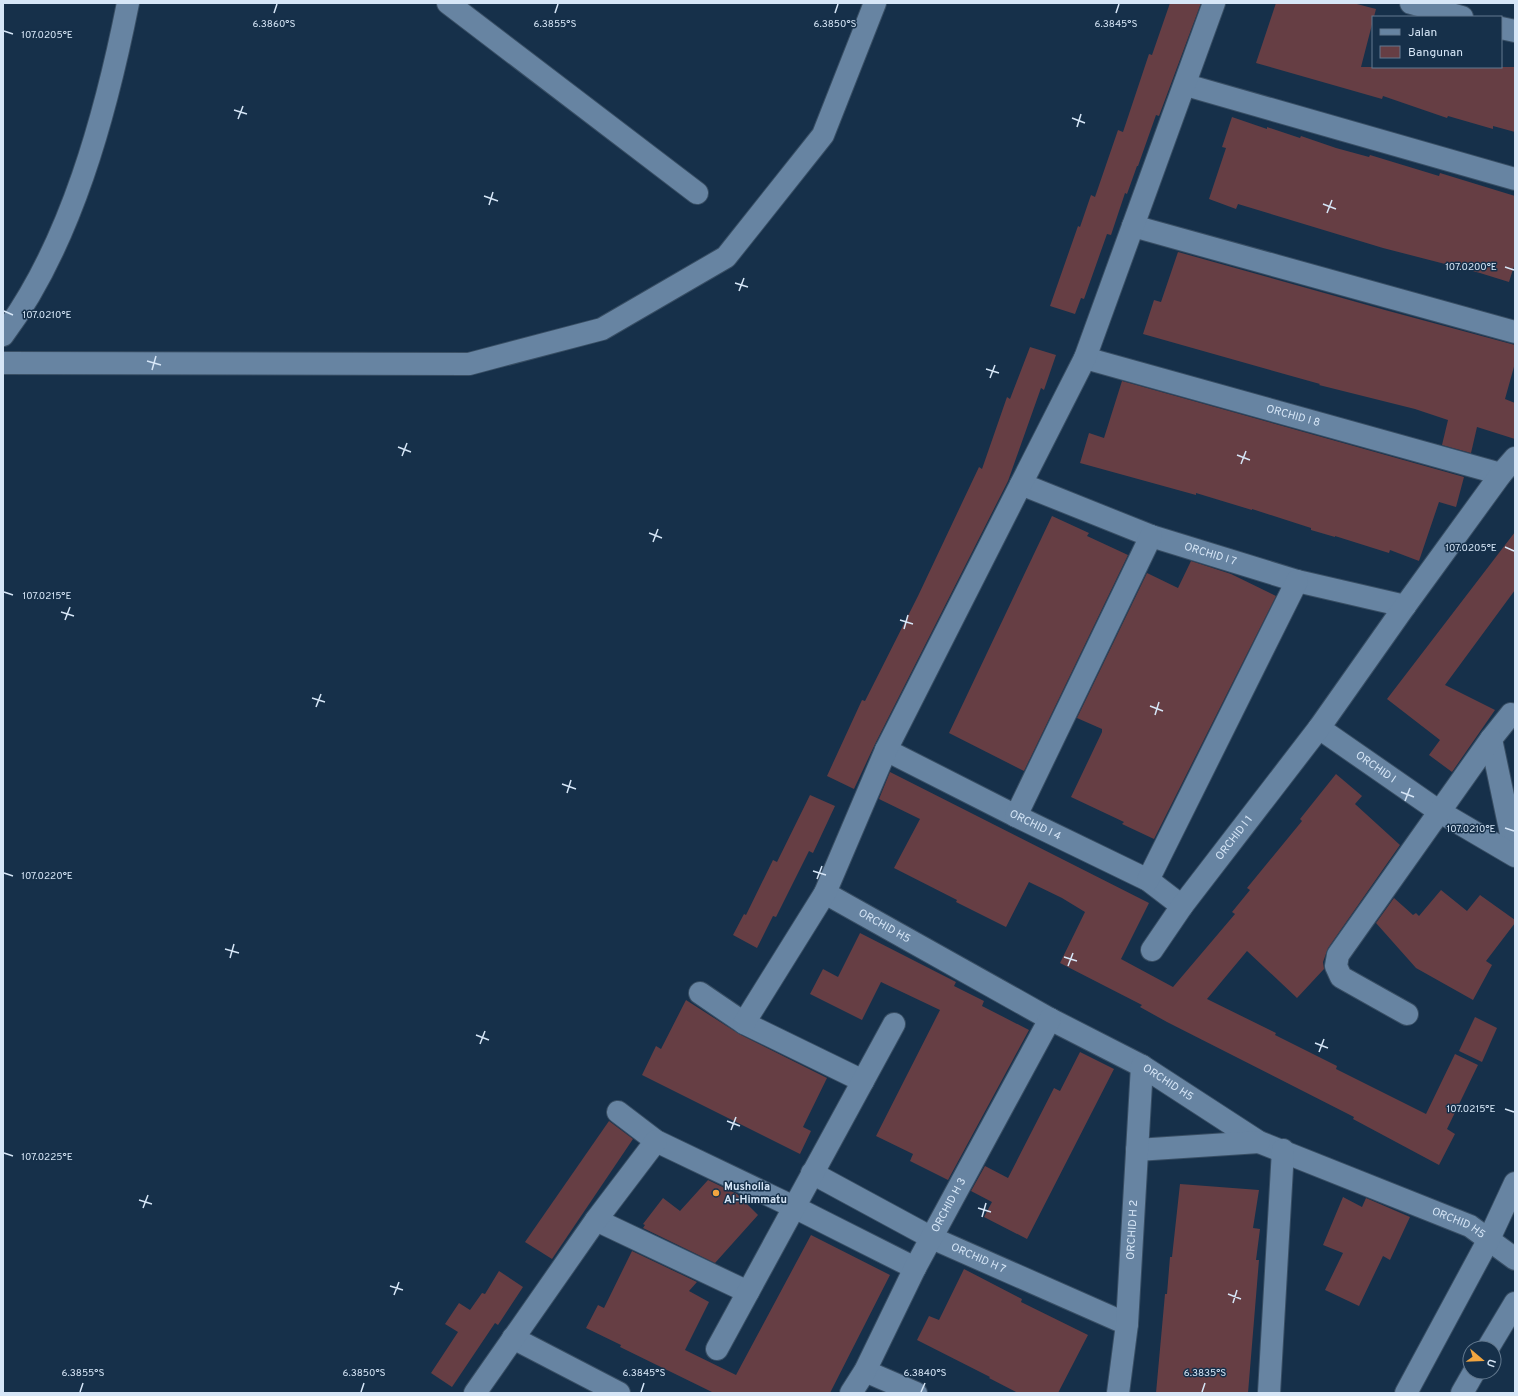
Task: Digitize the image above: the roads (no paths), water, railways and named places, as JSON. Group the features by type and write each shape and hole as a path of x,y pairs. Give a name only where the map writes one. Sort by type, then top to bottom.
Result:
{"street":[{"path":"3,335 23,308 60,237 90,152 113,76 128,3"},
{"path":"448,3 697,193"},
{"path":"3,363 469,364 602,329 726,257 823,135 875,3"},
{"path":"744,1023 825,893 886,750 1085,358 1186,85 1214,3"},
{"path":"1411,3 1458,16"},
{"path":"1502,28 1515,31"},
{"path":"1186,85 1515,179"},
{"path":"1133,226 1515,332"},
{"name":"ORCHID I 8","path":"1085,358 1508,466"},
{"name":"ORCHID I 1","path":"1152,950 1182,906 1319,728 1405,606 1508,466"},
{"name":"ORCHID I 7","path":"1021,484 1151,536 1297,582 1405,606"},
{"path":"1016,816 1151,536"},
{"path":"1148,880 1297,582"},
{"path":"1407,1014 1341,977 1336,966 1338,955 1491,739 1511,714"},
{"name":"ORCHID I","path":"1319,728 1440,812 1515,856"},
{"path":"1491,739 1515,853"},
{"name":"ORCHID I 4","path":"886,750 1016,816 1148,880 1182,906"},
{"name":"ORCHID H5","path":"825,893 1050,1019 1142,1066 1259,1142 1283,1150 1470,1226 1515,1259"},
{"path":"700,993 744,1023 863,1081"},
{"name":"ORCHID H 3","path":"852,1393 865,1371 915,1268 1050,1019"},
{"path":"717,1349 894,1024"},
{"name":"ORCHID H 2","path":"1118,1393 1127,1324 1142,1066"},
{"path":"618,1112 656,1141 794,1207 915,1268"},
{"path":"475,1393 596,1220 656,1141"},
{"path":"1137,1150 1259,1142"},
{"path":"1269,1393 1283,1150"},
{"name":"ORCHID H 7","path":"812,1173 932,1238 1127,1324"},
{"path":"1406,1393 1489,1239 1515,1183"},
{"path":"596,1220 748,1292"},
{"path":"1493,1340 1515,1303"},
{"path":"513,1338 619,1393"},
{"path":"865,1371 916,1393"},
{"path":"1462,1393 1469,1380"}],"place":[{"name":"Musholla Al-Himmatu","path":"716,1193"}]}
